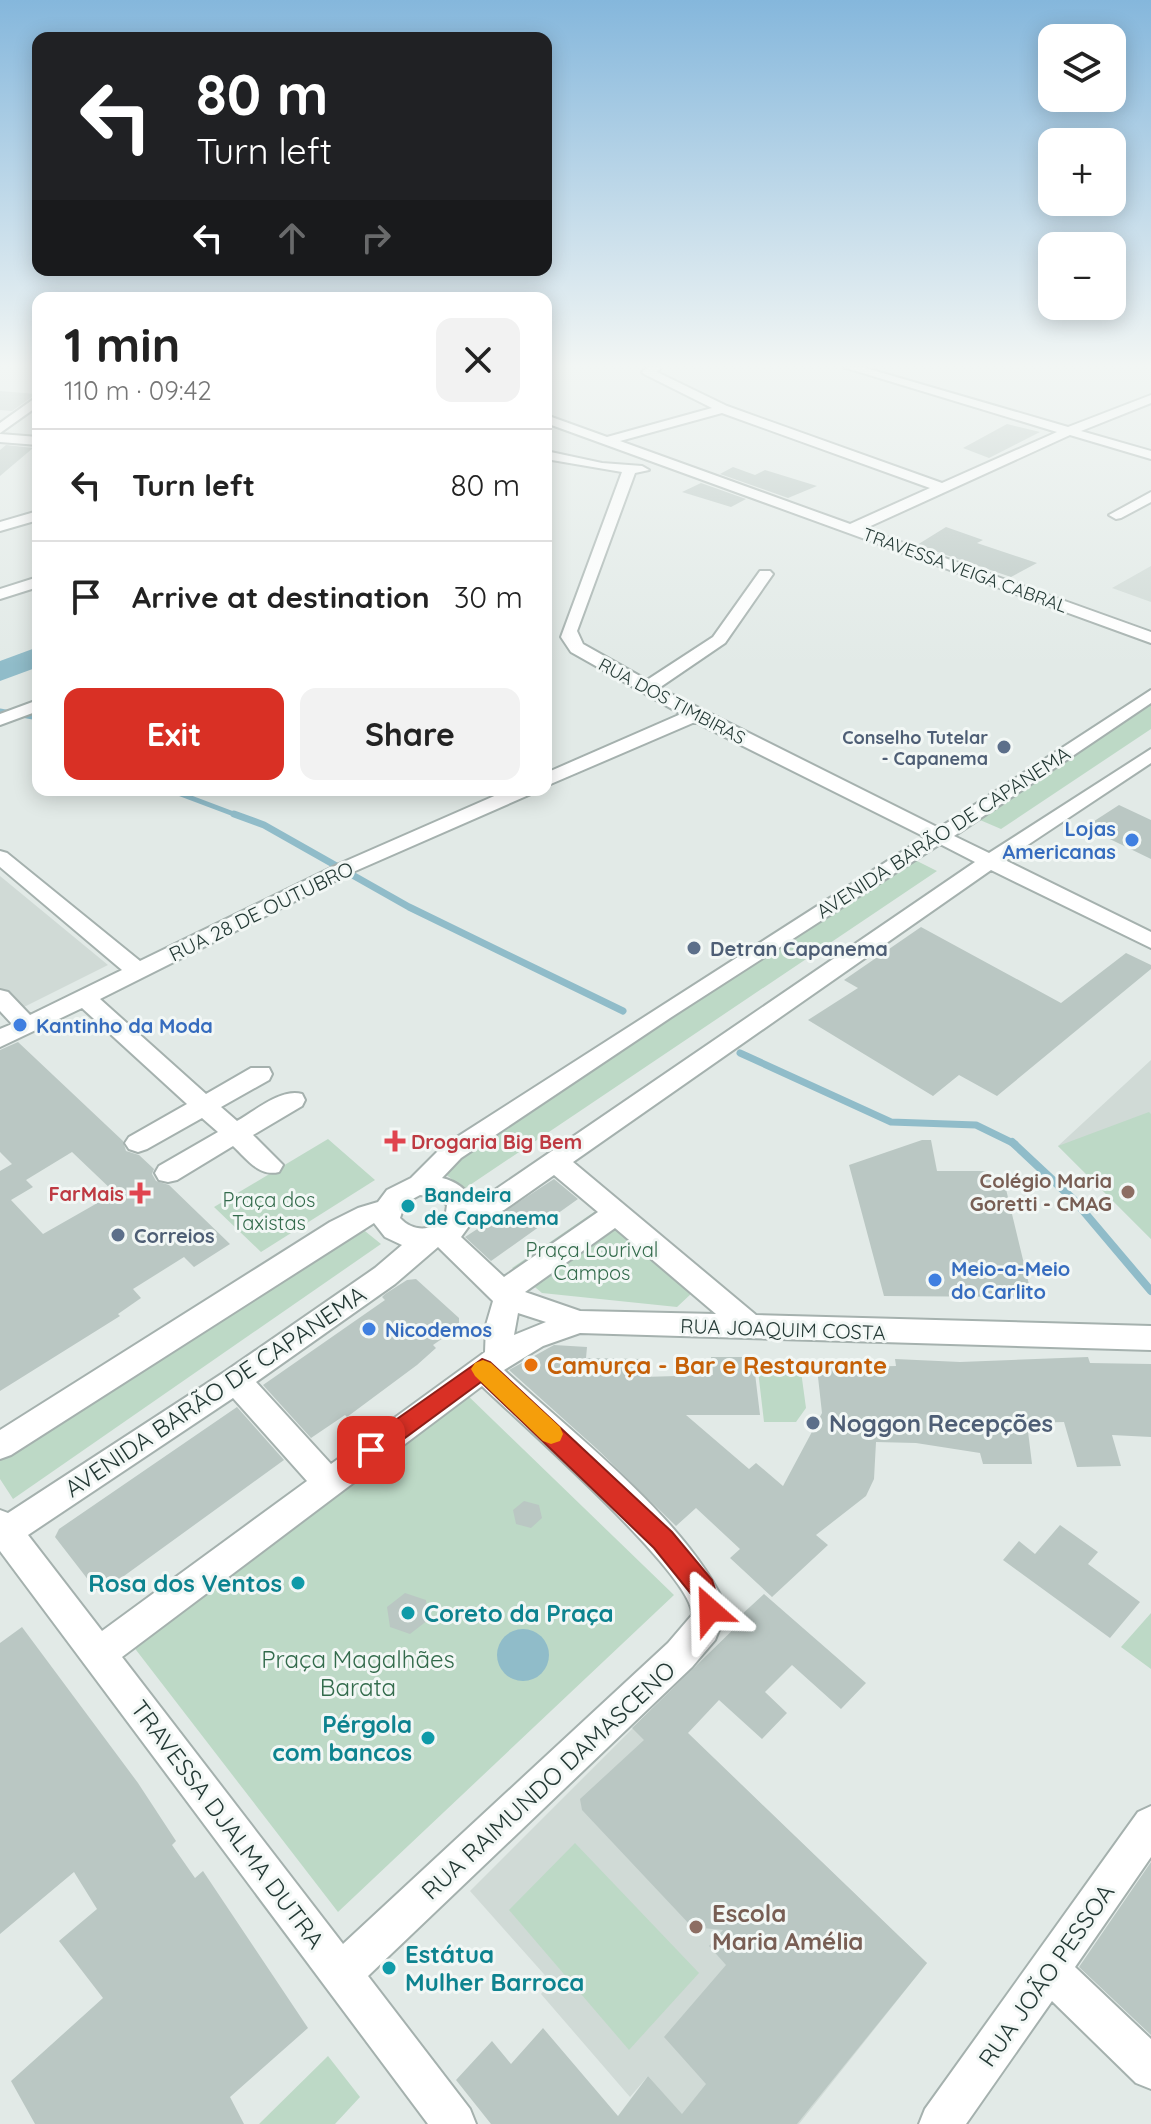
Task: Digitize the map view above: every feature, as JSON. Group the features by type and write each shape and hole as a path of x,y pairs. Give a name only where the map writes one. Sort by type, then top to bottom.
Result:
{"street":[{"name":"TRAVESSA VEIGA CABRAL","path":"604,466 629,471 688,471"},
{"name":"TRAVESSA VEIGA CABRAL","path":"675,466 1151,638"},
{"path":"881,466 942,488"},
{"path":"852,529 991,466"},
{"name":"RUA DOS TIMBIRAS","path":"629,471 569,637 585,653 695,715 1151,941"},
{"path":"1116,515 1151,496"},
{"path":"0,527 32,517"},
{"path":"647,688 719,640 765,574"},
{"path":"0,576 20,587"},
{"path":"0,594 32,584"},
{"name":"AVENIDA BARÃO DE CAPANEMA","path":"420,1185 452,1152 940,836 1151,695"},
{"path":"0,720 32,708"},
{"path":"552,777 695,715"},
{"name":"AVENIDA BARÃO DE CAPANEMA","path":"2,1531 236,1380 443,1232 495,1203 990,861 1151,755"},
{"name":"RUA 28 DE OUTUBRO","path":"0,1039 346,868 510,796"},
{"path":"0,857 139,972"},
{"path":"0,997 27,1026"},
{"path":"85,998 233,1135 270,1165"},
{"path":"138,1143 260,1074"},
{"path":"168,1173 293,1100"},
{"path":"555,1161 751,1328"},
{"path":"420,1185 444,1188 453,1194 462,1210 443,1232 400,1236 386,1220 386,1210 399,1193 420,1185"},
{"path":"0,1446 340,1229 367,1215 386,1210"},
{"path":"490,1362 505,1295 615,1214"},
{"name":"RUA JOAQUIM COSTA","path":"443,1232 505,1295 580,1322 1151,1338"},
{"path":"99,1654 490,1362 533,1338 580,1322"},
{"name":"RUA RAIMUNDO DAMASCENO","path":"341,1974 680,1655 700,1632 710,1610 703,1589 663,1540 490,1362"},
{"path":"236,1380 327,1482"},
{"name":"TRAVESSA DJALMA DUTRA","path":"2,1531 99,1654 455,2124"},
{"name":"RUA JOÃO PESSOA","path":"940,2124 1151,1825"},
{"path":"1050,1971 1151,2068"}],"shaded area":[{"path":"1151,566 1151,602 1112,588"},
{"path":"0,876 108,965 20,1009 0,988"},
{"name":"Colégio Maria Goretti - CMAG","path":"1151,1060 1151,1239 1058,1146"},
{"name":"Escola Maria Amélia","path":"657,1704 927,1963 799,2124 690,2124 648,2076 630,2097 541,1994 551,1982 470,1891"}],"green space":[{"path":"1151,701 1151,729 1001,829 973,817"},
{"path":"909,857 937,871 464,1189 439,1169"},
{"name":"Colégio Maria Goretti - CMAG","path":"1149,1112 1151,1114 1151,1239 1058,1146"},
{"name":"Praça dos Taxistas","path":"328,1139 375,1180 261,1252 214,1207"},
{"name":"Praça Lourival Campos","path":"594,1212 692,1293 677,1307 542,1293 512,1268"},
{"path":"355,1223 381,1244 13,1499 0,1479 0,1457"},
{"path":"757,1362 800,1364 806,1408 796,1422 764,1422"},
{"name":"Praça Magalhães Barata","path":"462,1390 674,1595 338,1912 133,1646"},
{"path":"1151,1613 1151,1669 1121,1647"},
{"path":"575,1843 699,1973 629,2050 509,1910"},
{"path":"328,2056 360,2097 335,2124 259,2124"}],"water":[{"path":"523,1629 542,1636 549,1655 542,1674 523,1681 504,1674 497,1655 504,1636"}],"building":[{"path":"0,466 12,466 0,476"},
{"path":"733,467 755,475 765,470 817,486 788,498 720,474"},
{"path":"701,483 746,499 731,507 682,492"},
{"path":"946,527 983,540 977,543 1037,563 1011,577 917,545"},
{"name":"Lojas Americanas","path":"1119,805 1151,820 1151,859 1085,827"},
{"path":"921,927 1061,1003 1126,953 1151,965 1151,969 997,1096 959,1075 933,1096 808,1020 858,988 844,980"},
{"path":"18,1042 123,1141 126,1151 139,1155 154,1169 152,1174 156,1181 169,1185 230,1244 194,1267 184,1257 133,1289 141,1298 118,1314 120,1316 0,1391 0,1171 12,1164 0,1152 0,1050","holes":["72,1152 115,1193 43,1234 11,1200 33,1187 26,1180"]},
{"path":"922,1140 931,1140 937,1171 988,1171 992,1186 1005,1185 1032,1297 884,1296 849,1165"},
{"path":"554,1179 578,1199 491,1261 465,1237"},
{"path":"416,1279 459,1318 459,1327 433,1345 436,1348 417,1365 347,1417 345,1415 311,1438 263,1385 385,1300 382,1297 385,1294 407,1280"},
{"path":"554,1345 587,1347 586,1358 642,1359 642,1377 713,1375 711,1357 753,1357 760,1415 686,1415 749,1469 756,1463 783,1486 822,1413 817,1368 896,1366 895,1359 960,1362 1088,1357 1090,1363 1151,1364 1151,1437 1112,1435 1121,1466 1077,1467 1064,1422 1027,1423 1032,1464 983,1464 980,1453 916,1443 876,1442 874,1479 866,1496 816,1535 828,1545 772,1597 730,1558 740,1549 696,1508 676,1526 509,1370"},
{"path":"237,1407 284,1460 106,1589 96,1590 55,1537 59,1529"},
{"path":"524,1501 539,1505 542,1518 531,1528 516,1524 513,1510"},
{"path":"1060,1525 1098,1552 1088,1564 1140,1602 1110,1638 1003,1560 1019,1541 1035,1554"},
{"name":"Coreto da Praça","path":"405,1593 426,1600 428,1620 410,1634 390,1627 387,1607"},
{"name":"Escola Maria Amélia","path":"764,1594 866,1683 841,1709 792,1665 765,1692 787,1713 762,1739 719,1700 688,1733 927,1963 797,2124 491,2124 456,2080 492,2041 511,2064 543,2028 618,2116 648,2076 682,2114 706,2084 664,2037 726,1965 709,1946 723,1930 692,1927 582,1810 580,1799 644,1740 632,1728 743,1620 739,1617"},
{"path":"22,1627 138,1783 176,1841 172,1845 195,1878 203,1871 308,2028 230,2097 244,2124 35,2124 11,2081 103,1998 59,1941 97,1909 74,1872 0,1934 0,1643"},
{"path":"1151,1862 1151,2035 1079,1967"}],"waterway":[{"path":"0,672 32,659"},
{"path":"0,711 32,717"},
{"path":"186,796 239,816"},
{"path":"234,814 264,825 409,907 623,1011"},
{"path":"740,1053 891,1122 976,1125 1013,1143"},
{"path":"1013,1143 1074,1200 1151,1291"}],"slow traffic":[{"path":"483,1369 551,1434"}],"place":[{"name":"Conselho Tutelar - Capanema","path":"1004,747"},
{"name":"Lojas Americanas","path":"1132,840"},
{"name":"Detran Capanema","path":"694,948"},
{"name":"Kantinho da Moda","path":"20,1025"},
{"name":"Drogaria Big Bem","path":"395,1141"},
{"name":"Colégio Maria Goretti - CMAG","path":"1128,1192"},
{"name":"FarMais","path":"140,1193"},
{"name":"Bandeira de Capanema","path":"408,1206"},
{"name":"Correios","path":"118,1235"},
{"name":"Meio-a-Meio do Carlito","path":"935,1280"},
{"name":"Nicodemos","path":"369,1329"},
{"name":"Camurça - Bar e Restaurante","path":"531,1365"},
{"name":"Noggon Recepções","path":"813,1423"},
{"name":"Rosa dos Ventos","path":"298,1583"},
{"name":"Coreto da Praça","path":"408,1613"},
{"name":"Pérgola com bancos","path":"428,1738"},
{"name":"Escola Maria Amélia","path":"696,1927"},
{"name":"Estátua Mulher Barroca","path":"389,1968"}],"route":[{"path":"371,1450 482,1368 687,1565 703,1589 710,1610"}]}
